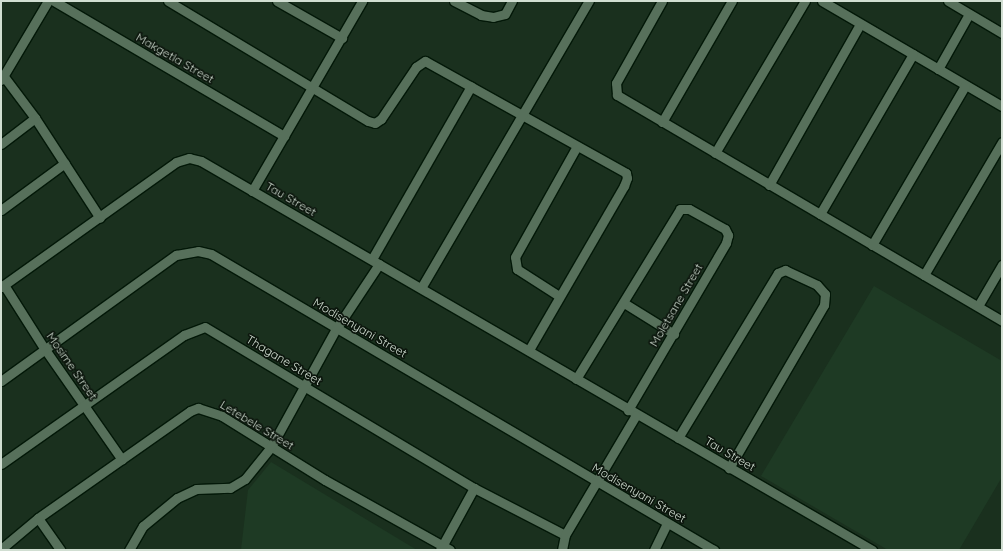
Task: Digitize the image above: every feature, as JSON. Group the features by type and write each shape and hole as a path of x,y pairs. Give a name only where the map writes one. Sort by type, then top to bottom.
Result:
{"street":[{"path":"48,1 3,79 35,118 100,218"},
{"name":"Makgetla Street","path":"54,1 284,136"},
{"path":"168,1 375,123 385,114 421,62 429,62 522,116 622,170 627,178 529,350"},
{"path":"277,1 342,38"},
{"path":"252,191 314,87 362,1"},
{"path":"454,1 481,15 493,17 505,14 512,1"},
{"path":"421,288 589,1"},
{"path":"662,1 626,64 615,88 617,95 1002,321"},
{"path":"662,122 732,1"},
{"path":"715,153 805,1"},
{"path":"822,1 965,86 1002,106"},
{"path":"948,1 1002,33"},
{"path":"938,69 969,14"},
{"path":"769,185 860,24"},
{"path":"820,214 913,54"},
{"path":"129,550 143,526 177,498 196,489 230,488 245,479 271,447 336,329 376,262 471,86"},
{"path":"872,244 965,86"},
{"path":"1,144 35,118"},
{"path":"924,275 1002,142"},
{"path":"559,296 517,269 515,257 578,146"},
{"name":"Tau Street","path":"2,286 100,218 176,162 189,158 201,161 529,350 636,415 872,550"},
{"path":"1,210 65,163"},
{"name":"Moletsane Street","path":"624,303 680,209 684,207 727,231 728,240 628,410"},
{"name":"Modisenyani Street","path":"1,381 44,348 166,262 188,251 211,254 336,329 714,550"},
{"path":"978,306 1002,265"},
{"path":"678,438 778,273 785,270 817,285 825,294 824,305 729,468"},
{"name":"Mosime Street","path":"2,286 122,460"},
{"path":"576,379 624,303 674,334"},
{"name":"Thagane Street","path":"1,464 184,335 200,327 209,329 474,488 565,535"},
{"name":"Letebele Street","path":"1,549 38,518 198,408 222,416 271,447 444,548"},
{"path":"562,550 565,535 636,415"},
{"path":"444,548 474,488"},
{"path":"38,518 60,550"},
{"path":"654,550 667,523"}],"shaded area":[{"path":"874,286 1002,361 1002,477 959,550 888,550 761,476"},
{"path":"271,462 417,550 241,550 248,490"}]}
